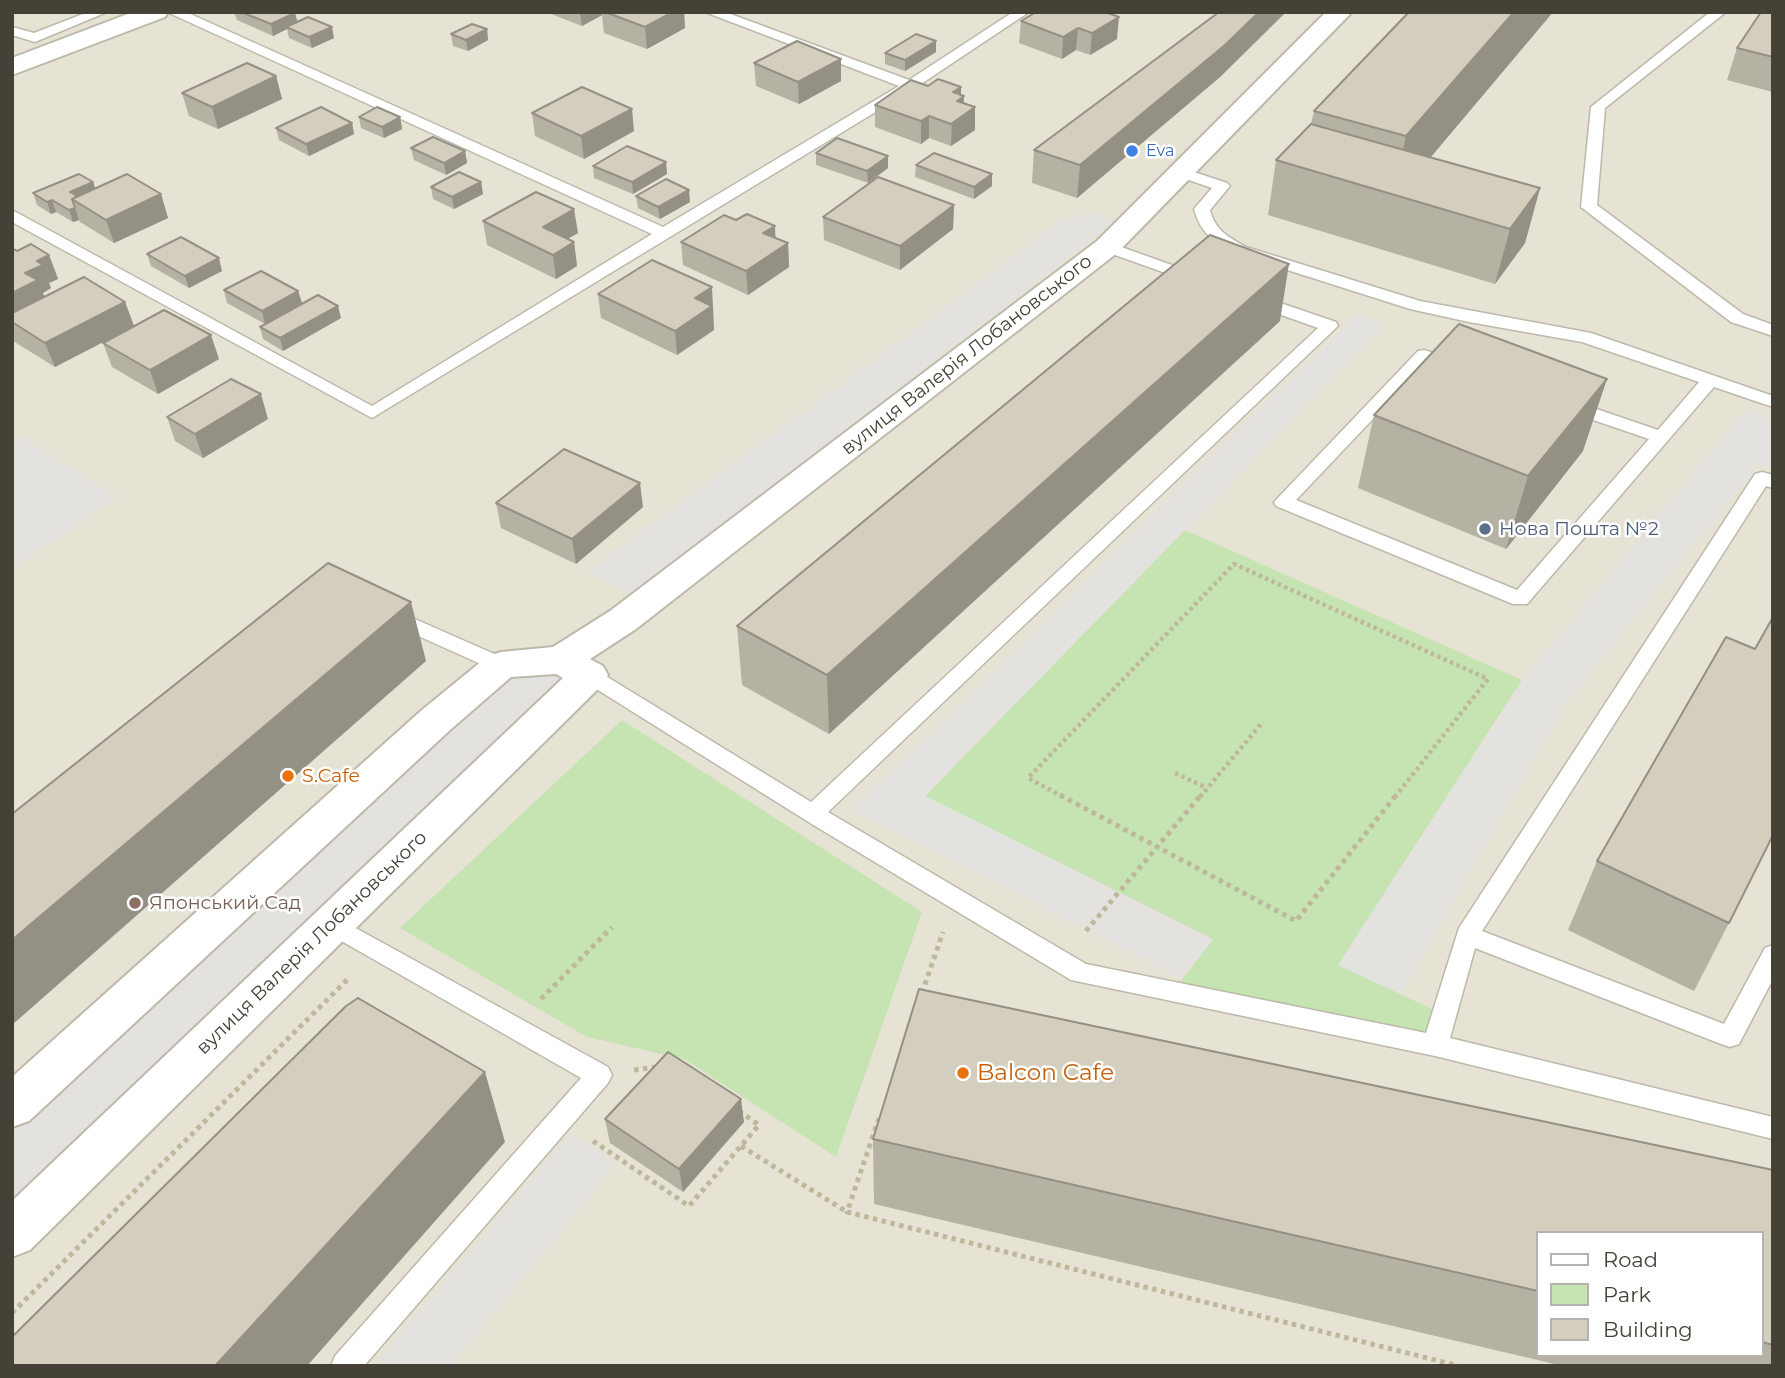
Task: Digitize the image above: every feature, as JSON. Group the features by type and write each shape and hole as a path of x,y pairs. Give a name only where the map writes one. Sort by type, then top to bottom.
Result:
{"street":[{"path":"12,67 156,12"},
{"name":"вулиця Валерія Лобановського","path":"12,1234 332,923 623,620 1107,247 1340,12"},
{"path":"12,1107 436,720 501,666"},
{"name":"вулиця Валерія Лобановського","path":"501,666 575,667"}],"lane":[{"path":"12,31 35,37 100,12"},
{"path":"174,12 664,233"},
{"path":"712,12 910,85"},
{"path":"12,215 372,413 910,85 1023,12"},
{"path":"1719,12 1598,107 1589,207 1737,318 1773,331"},
{"path":"1182,173 1222,186 1202,209 1205,225 1219,239 1240,250 1416,305 1585,337 1773,402"},
{"path":"1107,247 1212,284"},
{"path":"813,813 1330,326 1238,294"},
{"path":"1474,372 1424,355 1283,502 1520,599 1712,380"},
{"path":"1549,399 1662,438"},
{"path":"1435,1045 1468,935 1769,474"},
{"path":"367,612 379,610 501,666"},
{"path":"575,667 1080,974 1435,1045 1773,1128"},
{"path":"332,923 599,1075 345,1366"},
{"path":"1468,935 1730,1037 1773,955"}],"path":[{"path":"1234,564 1488,678 1296,921 1157,846 1028,778 1234,564"},
{"path":"1060,962 1261,724"},
{"path":"1175,773 1207,788"},
{"path":"919,1003 955,898"},
{"path":"514,1027 612,927"},
{"path":"12,1313 377,950"},
{"path":"599,1075 668,1066"},
{"path":"847,1212 883,1108"},
{"path":"561,1119 689,1206 760,1125 737,1110"},
{"path":"741,1146 847,1212 1459,1366"}],"shaded area":[{"path":"12,12 1773,12 1773,1366 12,1366"},
{"path":"1092,213 1116,221 630,594 587,572 1060,221"},
{"path":"1357,314 1385,325 925,796 1213,939 1182,979 852,810"},
{"path":"1746,409 1773,420 1773,440 1769,444 1773,445 1773,469 1759,464 1564,707 1401,994 1338,965 1522,680"},
{"path":"12,432 117,497 12,569"},
{"path":"554,669 570,676 12,1211 12,1128 502,677"},
{"path":"570,1133 617,1163 451,1366 373,1366"}],"green space":[{"path":"1185,530 1522,680 1338,965 1443,1014 1435,1045 1179,993 1182,979 1213,940 925,796"},
{"path":"622,720 922,912 836,1157 684,1059 587,1037 400,928"}],"building":[{"path":"241,12 294,12 295,13 271,24"},
{"path":"605,12 673,12 645,27"},
{"path":"1036,12 1105,12 1119,17 1092,33 1078,28 1063,37 1021,21"},
{"path":"1219,12 1259,12 1225,45 1080,165 1034,150"},
{"path":"1409,12 1514,12 1406,136 1314,111"},
{"path":"1761,12 1773,12 1773,57 1737,48"},
{"path":"308,17 332,27 309,37 286,27"},
{"path":"472,24 487,29 466,40 451,34"},
{"path":"916,34 936,41 905,60 885,53"},
{"path":"797,41 841,59 798,82 754,63"},
{"path":"247,63 276,76 212,107 182,93"},
{"path":"938,79 961,87 953,92 964,96 957,101 975,107 951,124 929,116 921,121 875,105 911,80 928,86"},
{"path":"582,87 632,109 581,136 532,113"},
{"path":"321,107 352,123 306,144 276,128"},
{"path":"377,107 400,117 382,127 359,117"},
{"path":"1311,124 1540,188 1510,229 1276,160"},
{"path":"433,137 465,151 444,163 411,148"},
{"path":"837,138 888,156 867,171 816,153"},
{"path":"627,146 666,162 632,182 593,166"},
{"path":"934,153 992,174 974,187 916,165"},
{"path":"459,172 481,182 452,197 431,187"},
{"path":"79,174 93,182 70,192 77,196 72,199 75,208 69,210 52,200 47,202 33,193"},
{"path":"127,174 161,194 106,220 72,199"},
{"path":"878,177 954,205 900,246 823,217"},
{"path":"666,179 689,190 658,207 636,196"},
{"path":"536,192 574,209 543,227 574,242 553,255 483,221"},
{"path":"747,214 775,226 763,233 788,243 746,271 681,242 724,215 736,220"},
{"path":"1210,235 1289,264 827,675 737,626"},
{"path":"181,237 219,258 185,276 147,254"},
{"path":"31,244 49,255 37,261 43,265 25,273 38,280 12,293 12,248 17,251"},
{"path":"652,260 712,287 695,298 712,306 675,331 598,294"},
{"path":"261,271 298,291 262,311 224,290"},
{"path":"84,277 125,302 45,343 12,322 12,313"},
{"path":"318,295 338,306 280,338 260,327"},
{"path":"164,310 211,335 150,370 103,343"},
{"path":"1459,324 1607,379 1528,476 1374,415"},
{"path":"231,379 261,394 195,434 167,417"},
{"path":"564,449 640,483 572,539 496,503"},
{"path":"328,563 411,602 12,940 12,814"},
{"path":"1773,617 1773,835 1729,923 1597,861 1726,637 1755,649"},
{"path":"919,989 1773,1170 1773,1345 1764,1343 1764,1231 1536,1231 1536,1291 873,1139"},
{"path":"358,998 485,1072 215,1366 12,1366 12,1337 346,1006"},
{"path":"668,1052 741,1099 679,1169 605,1119"}],"place":[{"name":"Eva","path":"1132,151"},
{"name":"Нова Пошта №2","path":"1485,529"},
{"name":"S.Cafe","path":"288,776"},
{"name":"Японський Сад","path":"135,903"},
{"name":"Balcon Cafe","path":"963,1073"}]}
